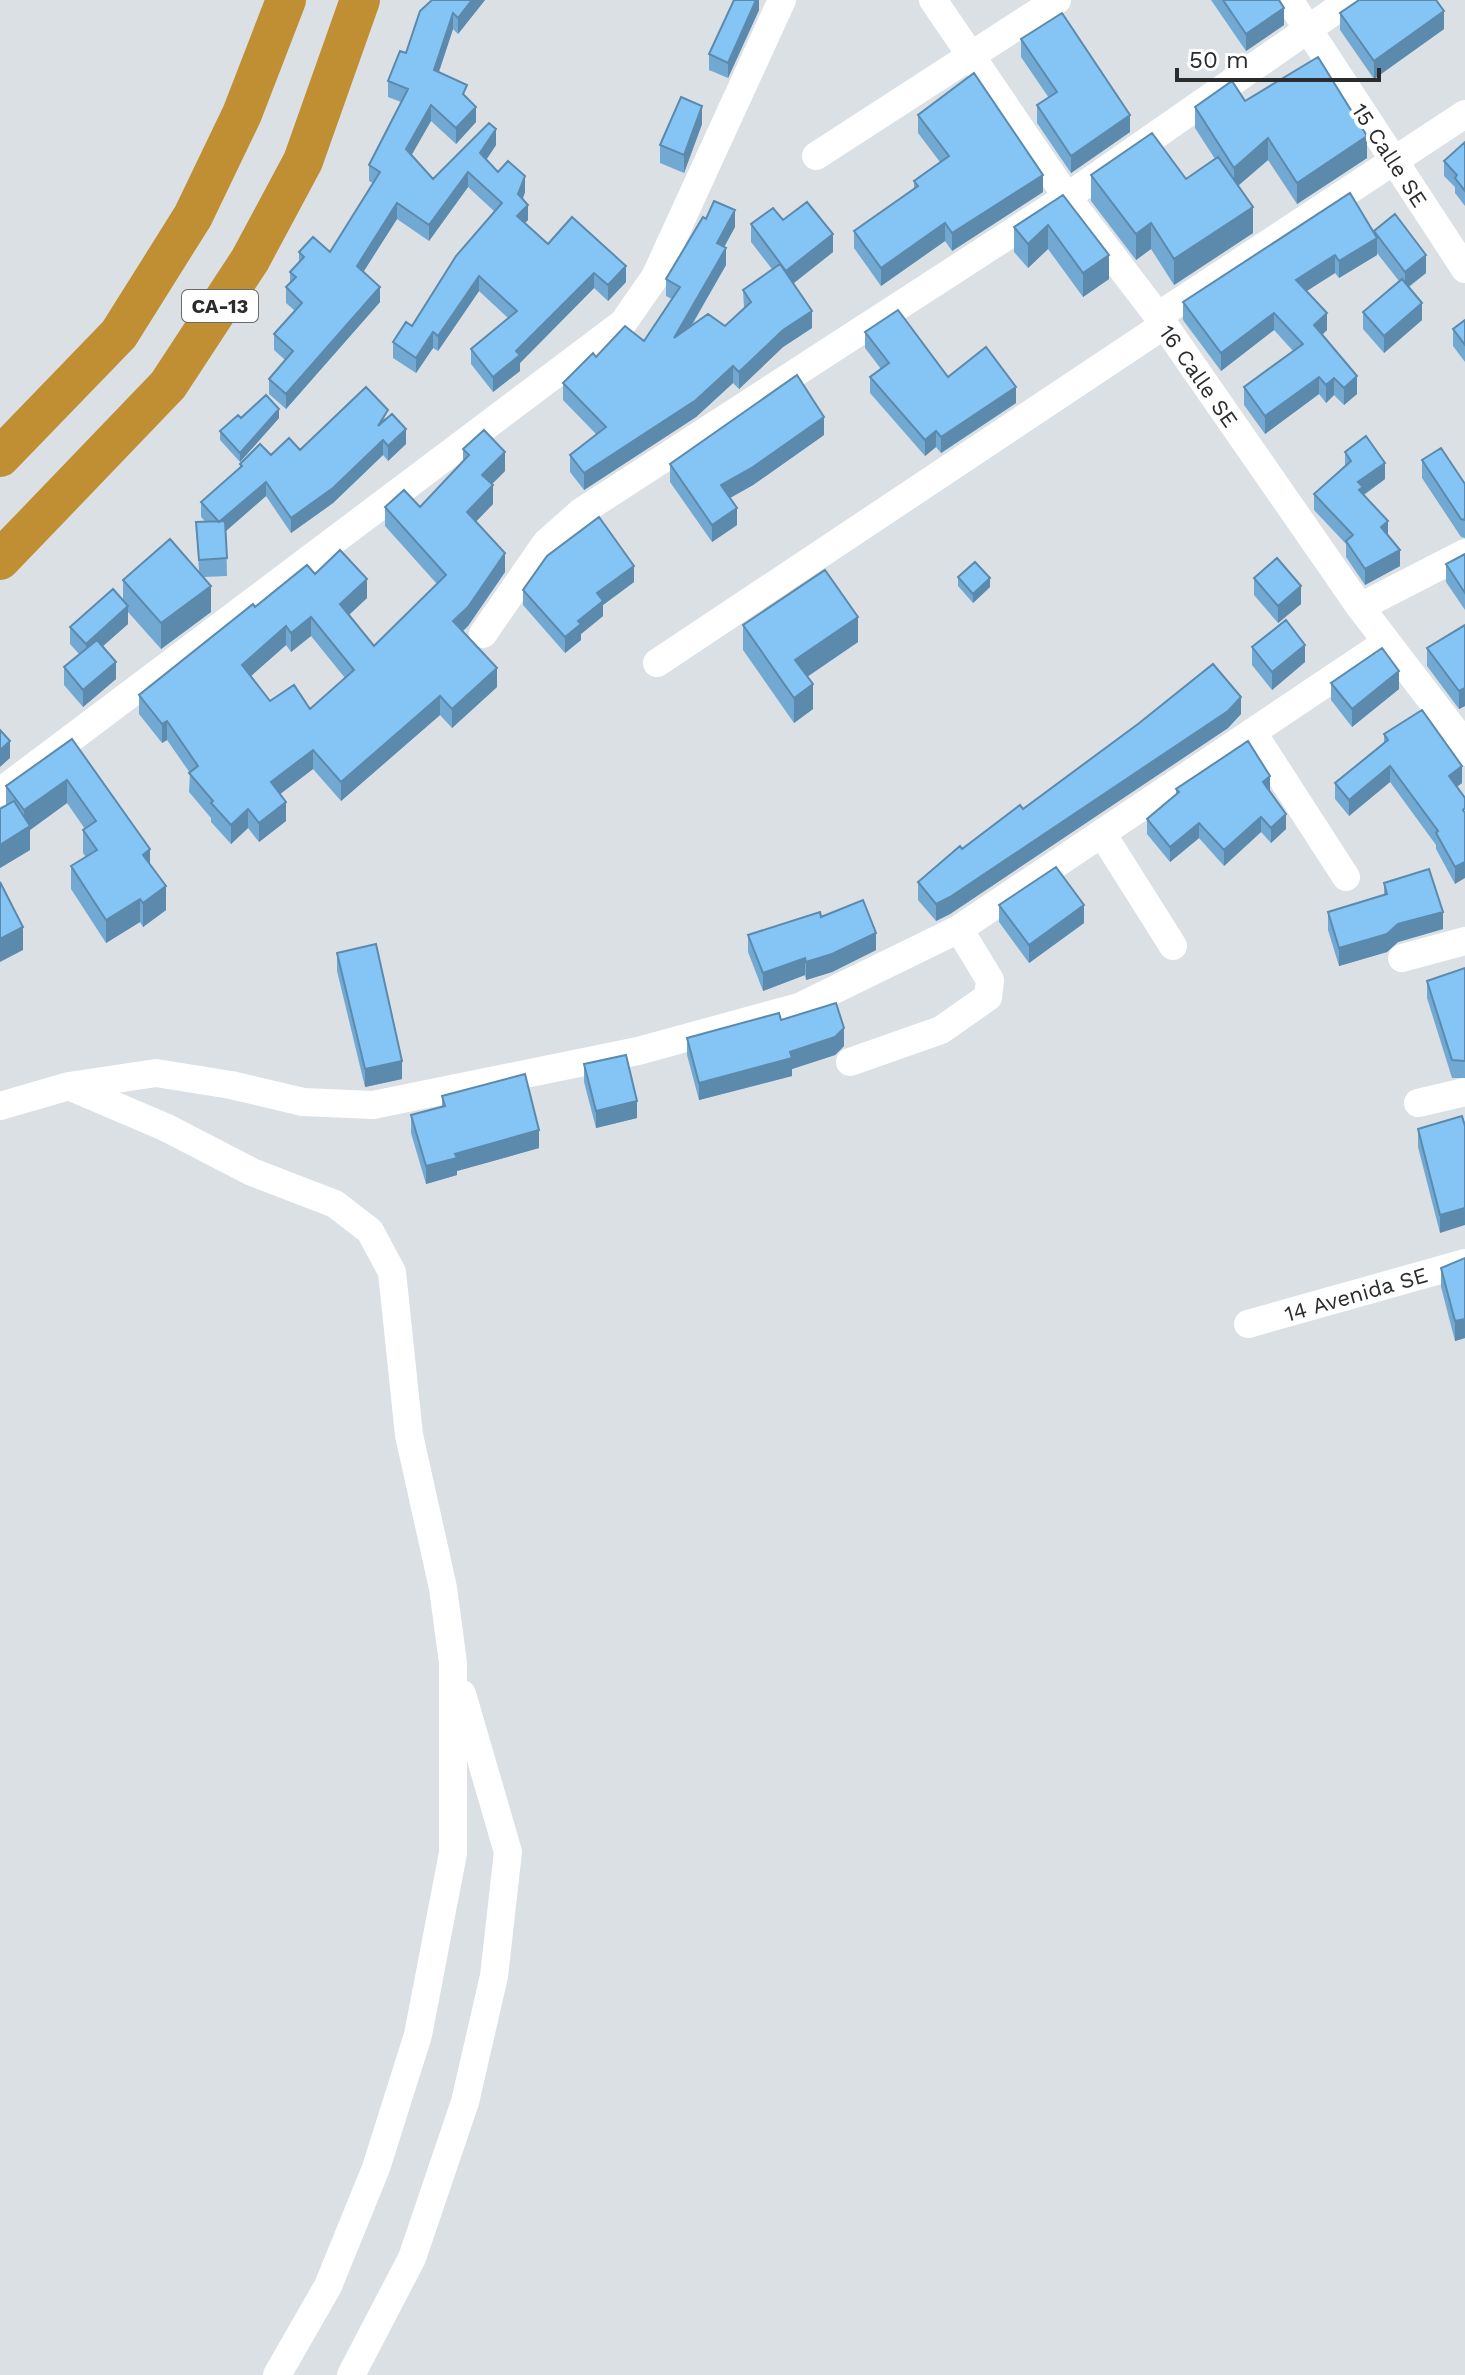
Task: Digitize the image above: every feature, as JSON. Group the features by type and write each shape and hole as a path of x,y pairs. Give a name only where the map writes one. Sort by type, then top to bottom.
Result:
{"highway":[{"name":"CA-13","path":"0,457 119,334 136,308 193,216 242,114 286,0"},
{"name":"CA-13","path":"0,560 168,385 250,260 303,161 360,0"}],"street":[{"path":"0,792 623,323 655,277 782,0"},
{"name":"16 Calle SE","path":"933,0 972,53 1067,197 1161,321 1360,607 1461,736"},
{"path":"816,156 1057,0"},
{"name":"15 Calle SE","path":"1289,0 1465,269"},
{"path":"483,634 546,543 581,512 1067,197 1350,0"},
{"path":"657,663 1465,114"},
{"path":"1360,607 1465,553"},
{"path":"0,1106 69,1086 156,1073 231,1085 303,1102 373,1105 638,1051 799,1007 959,929 1387,642"},
{"path":"1253,733 1346,877"},
{"path":"1103,835 1173,946"},
{"path":"850,1062 941,1030 988,997 990,980 959,929"},
{"path":"1402,958 1465,941"},
{"path":"69,1086 165,1127 252,1172 335,1204 370,1231 392,1272 409,1435 443,1588 453,1663 453,1853 418,2035 376,2168 328,2286 277,2375"},
{"path":"1418,1103 1465,1092"},
{"name":"14 Avenida SE","path":"1248,1324 1465,1263"},
{"path":"351,2375 412,2258 465,2102 494,1976 508,1852 453,1663"}],"building":[{"path":"432,0 472,0 458,18 453,13 434,70 467,85 463,94 476,107 456,128 431,105 406,149 433,179 489,123 496,129 480,153 498,172 508,161 525,176 518,194 528,205 517,216 548,244 572,217 626,266 608,285 594,273 516,351 520,355 493,377 471,349 517,311 479,276 438,336 433,332 416,358 393,342 406,322 412,326 456,256 502,203 468,172 429,225 397,203 357,266 380,287 286,394 269,379 293,351 274,334 302,303 286,287 296,277 290,272 304,257 299,252 313,237 330,252 380,172 369,165 408,89 388,81 400,51 406,53 420,11"},
{"path":"734,0 756,0 728,63 709,54"},
{"path":"1223,0 1279,0 1284,8 1246,34"},
{"path":"1359,0 1436,0 1444,11 1374,61 1340,13"},
{"path":"1062,13 1130,115 1071,156 1037,105 1057,92 1021,39"},
{"path":"1318,57 1367,136 1297,183 1268,138 1234,168 1195,107 1232,81 1245,101"},
{"path":"974,73 1043,175 952,233 945,223 881,268 854,231 918,186 914,181 949,156 918,115"},
{"path":"681,97 702,106 684,155 660,145"},
{"path":"1152,133 1186,179 1218,157 1253,207 1174,259 1151,223 1136,234 1091,175"},
{"path":"1465,142 1465,191 1455,178 1457,175 1444,161"},
{"path":"1350,193 1377,238 1339,261 1335,255 1296,280 1327,313 1314,325 1357,376 1344,388 1334,378 1326,385 1319,377 1265,416 1244,387 1303,344 1274,313 1221,353 1183,302"},
{"path":"1063,195 1109,255 1083,273 1048,225 1028,244 1014,227"},
{"path":"714,201 735,210 717,243 726,248 674,338 708,314 725,326 751,302 743,290 780,264 812,311 783,330 739,372 733,366 696,400 584,473 570,455 606,427 563,383 593,353 596,357 625,326 644,341 680,287 666,279 703,217 706,219"},
{"path":"807,202 833,234 786,271 751,224 773,208 783,220"},
{"path":"1395,214 1426,255 1405,272 1374,231"},
{"path":"1402,279 1422,303 1384,336 1363,312"},
{"path":"898,310 948,377 986,347 1016,387 941,437 936,431 925,440 870,377 889,363 865,332"},
{"path":"1465,320 1465,345 1453,329"},
{"path":"797,375 824,417 753,467 721,485 737,508 712,525 670,464"},
{"path":"366,387 388,410 378,426 392,414 406,429 388,446 383,440 333,488 291,518 266,482 219,522 201,502 242,466 240,464 260,444 271,455 289,438 300,450"},
{"path":"266,395 279,409 240,453 220,431 238,415 241,418"},
{"path":"484,430 505,452 482,475 493,485 467,512 505,553 468,607 453,621 497,668 452,709 440,696 341,782 313,750 271,782 286,802 259,823 248,809 231,825 189,773 198,766 167,721 162,724 139,695 307,565 315,574 340,550 367,579 340,604 374,646 446,575 385,507 404,490 420,507 469,455 463,449","holes":["311,617 354,670 310,709 294,685 270,701 242,665 286,626 291,633"]},
{"path":"1366,436 1385,463 1358,482 1363,487 1359,490 1388,521 1381,527 1400,550 1365,569 1346,541 1353,535 1314,494 1351,461 1345,452"},
{"path":"1441,448 1465,484 1465,520 1461,519 1422,460"},
{"path":"599,517 634,566 597,593 603,601 578,621 581,624 565,637 523,590 547,556"},
{"path":"225,521 227,558 199,560 196,522"},
{"path":"170,539 211,586 161,623 123,580"},
{"path":"1465,554 1465,593 1446,564"},
{"path":"1277,558 1301,586 1278,606 1254,578"},
{"path":"975,562 990,578 973,594 958,577"},
{"path":"825,570 858,617 795,660 813,684 794,698 743,625"},
{"path":"113,589 128,606 86,644 70,627"},
{"path":"1286,620 1305,645 1272,672 1252,647"},
{"path":"1465,625 1465,688 1459,691 1427,648"},
{"path":"97,640 116,662 83,690 64,667"},
{"path":"1382,648 1399,671 1352,709 1331,683"},
{"path":"1213,664 1241,697 1228,711 950,897 936,904 918,882 960,846 962,849 1020,805 1023,809"},
{"path":"1422,710 1462,766 1449,776 1465,798 1465,862 1455,867 1436,833 1438,831 1390,766 1349,800 1335,783 1388,740 1384,734"},
{"path":"0,730 10,741 0,750"},
{"path":"72,739 150,849 143,855 166,886 143,903 140,899 106,920 71,866 97,850 83,830 96,821 67,780 24,810 6,786"},
{"path":"1248,741 1270,776 1263,782 1286,814 1271,828 1261,817 1224,850 1199,823 1170,847 1147,819 1179,792 1176,789"},
{"path":"14,801 30,826 0,845 0,809"},
{"path":"1056,867 1084,905 1029,945 999,905"},
{"path":"1429,869 1443,912 1398,924 1387,934 1339,948 1328,912 1387,894 1384,883"},
{"path":"0,882 23,927 0,939"},
{"path":"863,900 876,933 832,954 806,962 805,958 763,973 748,935 820,912 821,917"},
{"path":"376,944 402,1061 365,1069 337,953"},
{"path":"1465,968 1465,1061 1452,1060 1427,981"},
{"path":"836,1003 844,1028 835,1037 790,1052 792,1058 699,1083 687,1038 779,1013 781,1020"},
{"path":"626,1055 637,1101 596,1111 584,1064"},
{"path":"525,1074 539,1130 455,1154 457,1158 426,1166 411,1115 445,1106 442,1096"},
{"path":"1462,1116 1465,1126 1465,1208 1440,1215 1418,1129"},
{"path":"1465,1258 1465,1319 1455,1321 1441,1268"}]}
